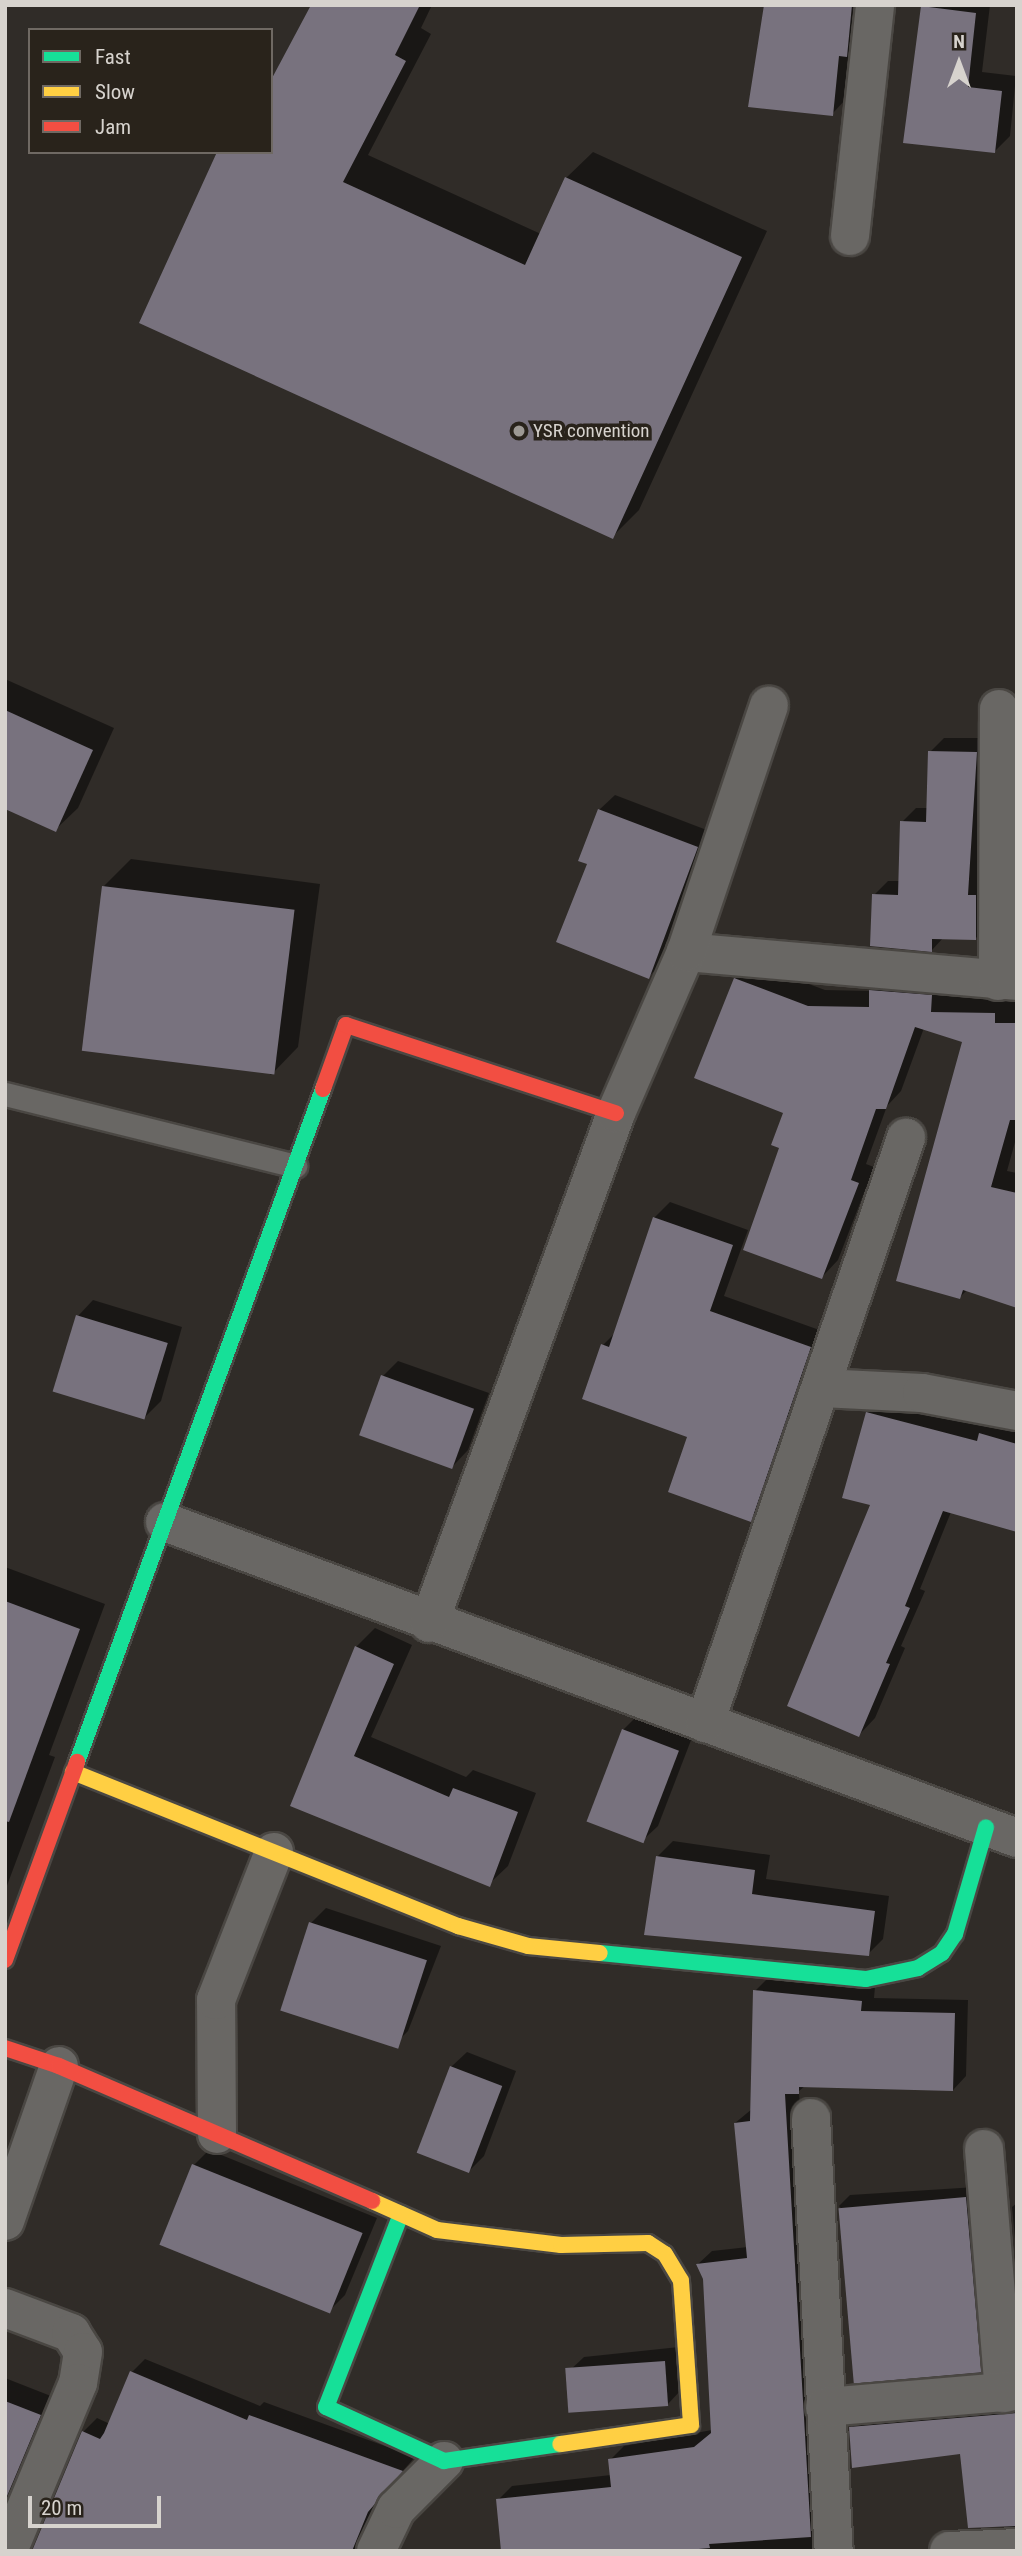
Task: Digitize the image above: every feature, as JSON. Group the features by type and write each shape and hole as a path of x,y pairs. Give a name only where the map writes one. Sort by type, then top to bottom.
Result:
{"street":[{"path":"850,236 875,5"},
{"path":"429,1623 615,1113 686,952 769,706"},
{"path":"686,952 1007,981 999,709"},
{"path":"5,1960 346,1025 615,1113"},
{"path":"705,1723 906,1138"},
{"path":"822,1388 922,1393 1017,1410"},
{"path":"73,1772 458,1926 528,1947 866,1979 918,1968 942,1953 956,1934 1002,1832 429,1623 165,1522"},
{"path":"217,2134 216,2000 274,1852"},
{"path":"5,2048 59,2066 217,2134 401,2214 437,2230 561,2245 648,2243 665,2254 681,2281 691,2425 444,2461 326,2407 401,2214"},
{"path":"5,2221 59,2066"},
{"path":"811,2118 834,2551"},
{"path":"825,2407 1010,2392 984,2149"},
{"path":"5,2308 71,2333 83,2352 78,2383 8,2551"},
{"path":"376,2551 396,2510 444,2461"},
{"path":"948,2551 1017,2548"}],"lane":[{"path":"5,1094 295,1166"}],"building":[{"name":"YSR convention","path":"311,5 420,5 395,55 406,61 343,182 525,265 565,177 742,257 613,539 139,323 216,154 273,154 273,76"},
{"path":"764,5 852,5 847,57 839,56 833,116 748,107"},
{"path":"921,6 976,13 968,87 1002,91 995,153 903,143"},
{"path":"5,710 93,750 56,832 5,809"},
{"path":"928,751 977,752 968,895 976,895 976,940 932,939 932,952 870,946 872,894 898,895 900,821 926,822"},
{"path":"598,809 698,847 649,979 556,942 587,864 578,861"},
{"path":"102,886 295,910 274,1074 82,1051"},
{"path":"734,978 808,1006 869,1007 869,990 932,995 931,1012 995,1013 995,1023 1017,1023 1017,1120 1010,1120 991,1187 1017,1193 1017,1308 963,1290 960,1299 896,1281 962,1042 915,1027 886,1109 876,1109 851,1180 859,1183 822,1279 743,1250 779,1148 771,1145 783,1113 694,1078"},
{"path":"653,1217 733,1245 710,1311 811,1347 751,1522 668,1492 687,1437 582,1399 601,1344 609,1347"},
{"path":"76,1315 168,1343 144,1420 53,1392"},
{"path":"381,1375 474,1409 452,1469 359,1435"},
{"path":"866,1412 977,1441 979,1433 1017,1444 1017,1532 943,1511 905,1606 910,1608 886,1663 890,1664 859,1737 787,1706 870,1505 842,1498"},
{"path":"5,1601 80,1629 9,1822 5,1821"},
{"path":"355,1646 394,1664 354,1756 449,1797 453,1788 518,1812 490,1887 290,1806"},
{"path":"622,1729 679,1751 643,1843 587,1821"},
{"path":"656,1856 755,1870 752,1894 875,1911 869,1956 644,1935"},
{"path":"309,1922 427,1960 398,2049 280,2010"},
{"path":"753,1990 862,2001 861,2011 955,2013 953,2091 799,2087 799,2094 785,2094 811,2537 709,2544 710,2548 676,2551 501,2551 496,2499 611,2487 608,2459 694,2447 711,2433 703,2279 696,2264 747,2258 734,2123 750,2121"},
{"path":"450,2066 502,2086 469,2173 417,2153"},
{"path":"192,2164 363,2233 330,2314 159,2245"},
{"path":"966,2197 981,2372 854,2383 838,2208"},
{"path":"665,2361 668,2406 568,2413 565,2368"},
{"path":"130,2371 247,2420 249,2415 403,2471 368,2512 352,2551 32,2551 82,2431 100,2439"},
{"path":"5,2401 41,2415 5,2501"},
{"path":"1017,2413 1017,2526 968,2528 960,2454 852,2468 849,2427"}],"traffic: fast":[{"path":"77,1762 323,1089"},
{"path":"600,1953 866,1979 918,1968 942,1953 955,1934 986,1827"},
{"path":"401,2214 326,2407 444,2461 560,2444"}],"traffic: slow":[{"path":"73,1772 458,1926 528,1946 600,1953"},
{"path":"372,2201 437,2230 561,2245 648,2243 665,2254 681,2281 691,2425 560,2444"}],"traffic: jam":[{"path":"323,1089 346,1025 616,1113"},
{"path":"5,1960 77,1762"},
{"path":"5,2048 59,2066 372,2201"}],"place":[{"name":"YSR convention","path":"519,431"}]}
